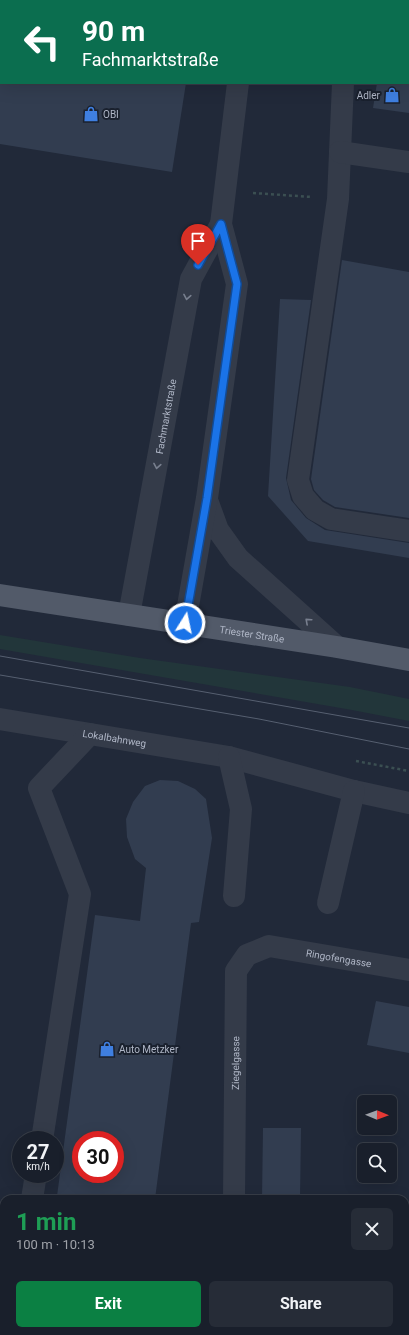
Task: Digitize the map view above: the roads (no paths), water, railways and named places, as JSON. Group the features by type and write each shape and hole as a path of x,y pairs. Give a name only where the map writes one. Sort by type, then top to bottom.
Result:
{"main road":[{"name":"Triester Straße","path":"0,595 337,647 409,660"}],"street":[{"name":"Fachmarktstraße","path":"185,623 207,498 237,284 221,224 238,84"},
{"path":"343,84 338,199 298,480 303,496 315,510 331,519 409,531"},
{"path":"340,152 409,162"},
{"name":"Fachmarktstraße","path":"129,615 191,279 221,224"},
{"path":"207,498 218,530 238,558 337,647"},
{"name":"Lokalbahnweg","path":"0,719 229,757 354,791 409,803"},
{"path":"43,1131 80,894 39,788 90,734"},
{"path":"229,757 241,810 234,896"},
{"path":"328,904 354,791"},
{"name":"Ringofengasse","path":"269,946 409,970"},
{"name":"Ziegelgasse","path":"234,1195 236,971 248,954 269,946"},
{"path":"33,1195 35,1183"}],"tram line":[{"path":"0,656 409,728"},
{"path":"0,675 259,719 409,749"}],"place":[{"name":"Adler","path":"392,95"},
{"name":"OBI","path":"91,114"},
{"name":"Auto Metzker","path":"107,1049"}]}
